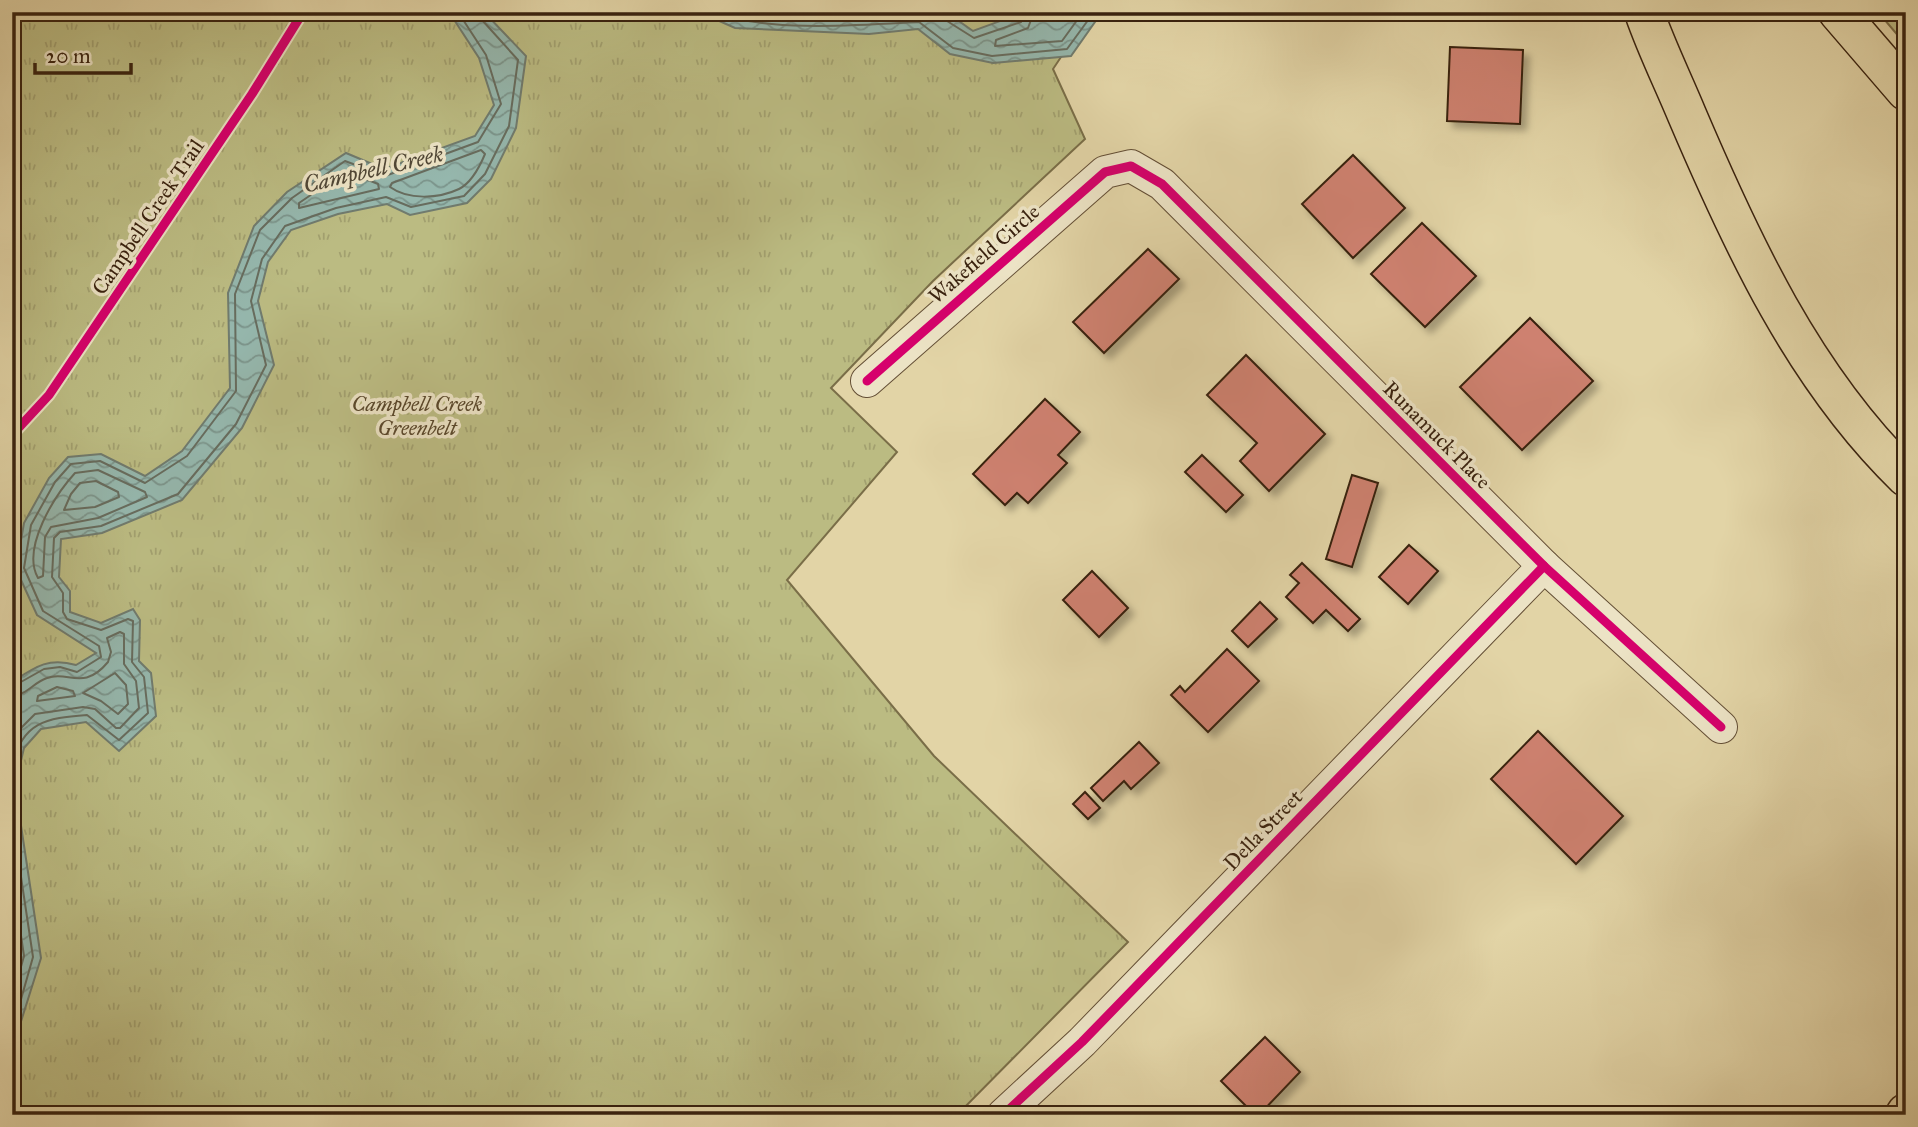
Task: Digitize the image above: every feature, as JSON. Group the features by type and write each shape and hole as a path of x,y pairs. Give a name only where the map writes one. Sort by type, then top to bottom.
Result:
{"highway":[{"path":"1644,12 1714,179 1756,267 1808,356 1885,457 1906,477"},
{"path":"1838,12 1906,91"}],"street":[{"name":"Wakefield Circle","path":"866,381 1105,172 1131,166"},
{"name":"Runamuck Place","path":"1131,166 1162,184 1544,566 1721,727"},
{"name":"Della Street","path":"1003,1115 1082,1042 1544,566"}],"green space":[{"name":"Campbell Creek Greenbelt","path":"12,12 1091,12 1053,69 1085,139 933,281 831,388 897,452 787,580 934,756 1128,942 957,1115 12,1115"},
{"path":"1878,12 1906,12 1906,45"}],"water":[{"name":"Campbell Creek","path":"449,12 484,12 526,56 516,128 491,179 467,203 410,215 387,204 338,214 291,230 268,262 258,301 274,365 242,428 182,500 102,533 61,539 59,577 70,591 70,612 101,623 133,609 140,620 139,661 151,673 156,716 119,751 86,722 41,729 24,748 15,786 41,958 12,1050 12,682 42,665 57,662 76,665 96,653 37,615 16,569 24,523 49,478 68,457 101,454 145,476 182,451 230,388 228,293 254,226 287,192 346,153 384,169 475,136 494,105 479,58"},
{"path":"699,12 946,12 973,31 1025,12 1102,12 1071,56 993,63 950,54 918,29 869,34 735,28"}],"building":[{"path":"1450,47 1523,50 1520,124 1447,121"},
{"path":"1353,155 1405,208 1353,258 1302,204"},
{"path":"1422,223 1476,276 1425,327 1371,274"},
{"path":"1148,249 1179,279 1104,353 1073,322"},
{"path":"1530,318 1593,381 1522,450 1460,387"},
{"path":"1246,355 1325,434 1269,491 1240,461 1257,443 1207,395"},
{"path":"1045,399 1080,432 1058,455 1067,463 1028,503 1017,493 1005,505 973,474"},
{"path":"1202,455 1243,495 1226,512 1185,472"},
{"path":"1352,475 1378,483 1352,567 1326,559"},
{"path":"1409,545 1438,571 1408,604 1379,577"},
{"path":"1302,563 1360,619 1348,631 1326,610 1313,623 1286,597 1299,583 1290,575"},
{"path":"1092,571 1128,608 1099,637 1063,600"},
{"path":"1260,602 1277,619 1248,647 1232,631"},
{"path":"1227,649 1259,681 1208,732 1171,695 1180,686 1185,692"},
{"path":"1538,731 1623,816 1576,864 1491,779"},
{"path":"1139,742 1159,763 1131,789 1124,781 1103,801 1091,788"},
{"path":"1085,792 1100,808 1088,819 1073,804"},
{"path":"1265,1037 1300,1072 1259,1115 1255,1115 1221,1081"}],"cycle path":[{"name":"Campbell Creek Trail","path":"12,435 49,395 252,94 303,12"},
{"path":"867,381 1105,172 1131,166 1162,184 1544,566 1721,727"},
{"path":"1003,1115 1082,1042 1544,566"}]}
